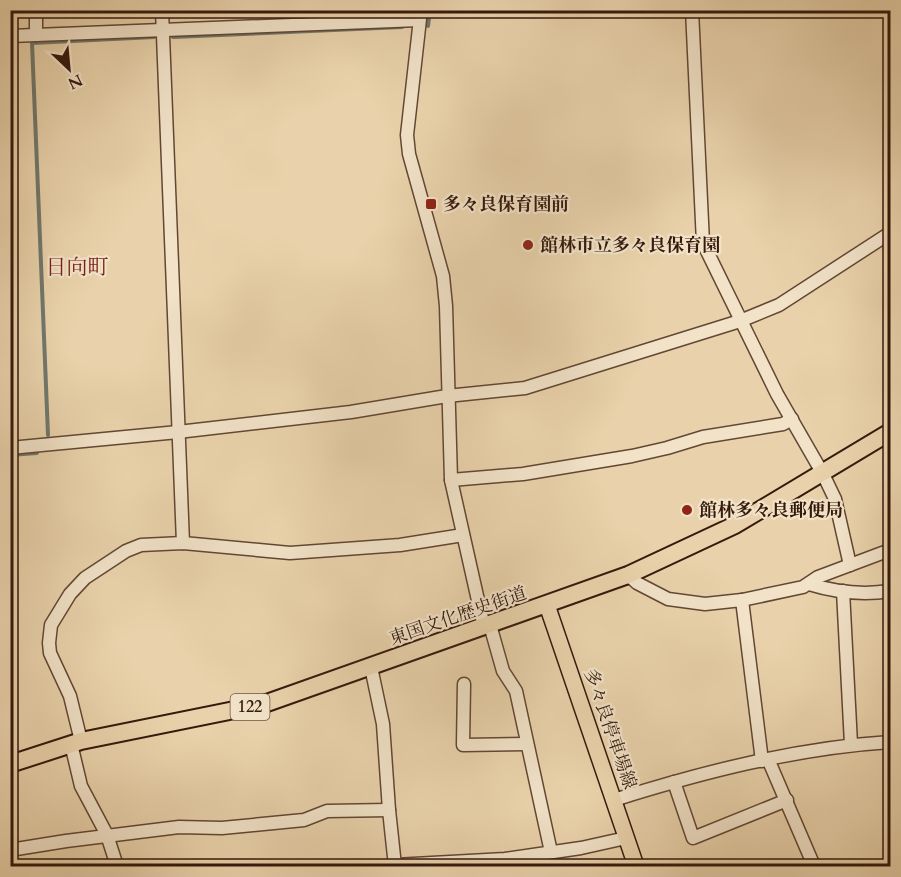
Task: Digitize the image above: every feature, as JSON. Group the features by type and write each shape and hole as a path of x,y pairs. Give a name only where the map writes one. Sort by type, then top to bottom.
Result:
{"highway":[{"name":"東国文化歴史街道","path":"10,765 76,742 264,704 627,575 735,525 891,432"}],"main road":[{"name":"多々良停車場線","path":"547,605 636,867"}],"street":[{"path":"36,10 36,35"},
{"path":"162,10 183,543"},
{"path":"692,10 703,243 740,321 835,499 850,565"},
{"path":"10,36 163,30 420,15 407,135 409,154 418,189 444,276 451,480 487,626 503,671 516,691 551,852"},
{"path":"10,448 351,412 447,396 525,388 740,321 779,305 891,234"},
{"path":"451,480 523,474 632,456 703,437 783,424 792,419"},
{"path":"117,867 107,835 81,786 70,696 50,653 51,626 70,594 85,578 126,551 141,545 183,543 290,553 400,545 463,535"},
{"path":"627,575 668,600 705,604 742,600 809,584 818,577 891,550"},
{"path":"809,584 873,594 891,591"},
{"path":"843,591 851,744"},
{"path":"742,600 765,760 786,800 814,867"},
{"path":"371,667 383,724 395,866 505,860 626,838"},
{"path":"464,684 463,745 527,744"},
{"path":"614,800 674,782 765,760 851,744 891,742"},
{"path":"674,782 693,838 786,800"},
{"path":"10,850 179,826 222,828 304,820 327,811 389,810"}],"waterway":[{"path":"428,26 430,10"},
{"path":"173,37 402,27"},
{"path":"48,435 32,43 154,37"},
{"path":"10,455 37,453"}],"place":[{"name":"多々良保育園前","path":"431,204"},
{"name":"館林市立多々良保育園","path":"528,245"},
{"name":"館林多々良郵便局","path":"687,510"}],"district":[{"name":"日向町","path":"77,267"}]}
